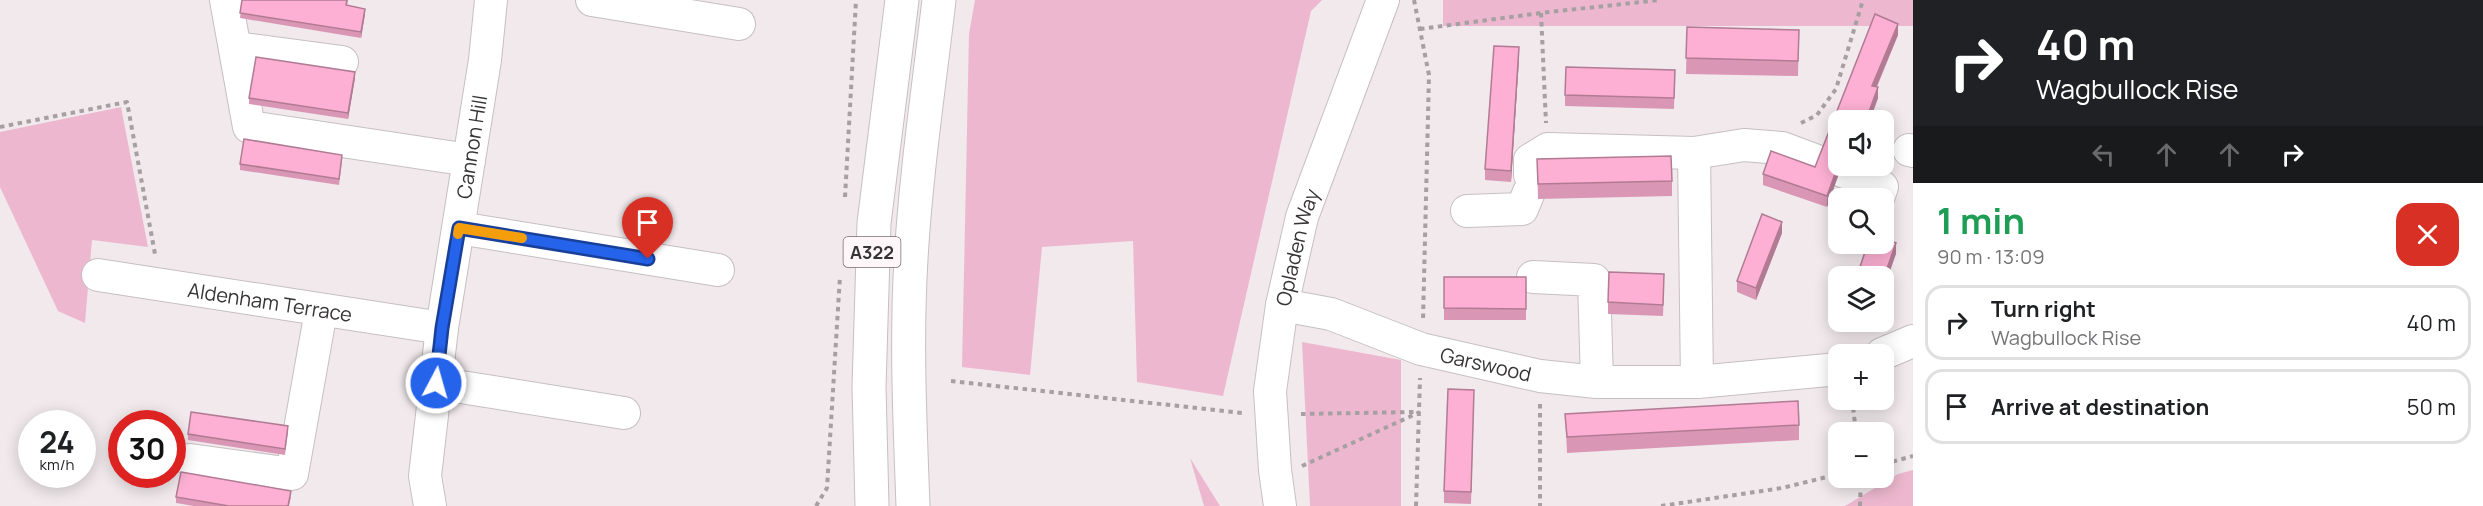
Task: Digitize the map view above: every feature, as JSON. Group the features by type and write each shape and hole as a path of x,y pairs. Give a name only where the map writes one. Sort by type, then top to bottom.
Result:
{"highway":[{"name":"A322","path":"872,506 869,387 874,223 902,0"},
{"name":"A322","path":"913,506 909,357 911,262 920,152 939,0"}],"street":[{"path":"226,0 249,127 469,160"},
{"name":"Cannon Hill","path":"430,506 424,476 442,328 485,60 491,0"},
{"path":"592,0 739,24"},
{"name":"Opladen Way","path":"1280,506 1275,470 1270,391 1281,305 1302,217 1383,0"},
{"path":"235,48 342,62"},
{"path":"1467,211 1522,209 1530,184 1530,160 1548,148 1694,153 1744,145 1782,148 1882,188"},
{"path":"1694,153 1697,382"},
{"path":"459,228 718,270"},
{"name":"Aldenham Terrace","path":"98,275 442,328"},
{"path":"1533,277 1594,280 1597,382"},
{"name":"Garswood","path":"1281,305 1331,314 1421,349 1540,376 1597,382 1697,382 1828,370"},
{"path":"190,460 292,474 321,311"},
{"path":"1894,349 1913,341"},
{"path":"436,383 624,413"},
{"path":"912,470 928,506"}],"path":[{"path":"1414,0 1429,75 1423,324"},
{"path":"1420,29 1541,12 1659,0"},
{"path":"1782,148 1789,129 1817,115 1836,89 1863,0"},
{"path":"1541,12 1548,148"},
{"path":"0,127 127,102 160,285"},
{"path":"1416,506 1420,372"},
{"path":"1540,376 1540,506"},
{"path":"951,381 1244,413"},
{"path":"1296,415 1420,412"},
{"path":"1296,468 1420,412"},
{"path":"1894,461 1913,456"},
{"path":"1661,506 1782,488 1828,477"},
{"path":"1860,506 1861,488"}],"shaded area":[{"path":"975,0 1322,0 1311,11 1223,396 1137,382 1133,241 1042,247 1030,375 962,367 969,34"},
{"path":"1443,0 1913,0 1913,26 1443,26"},
{"path":"121,107 148,247 92,240 85,323 58,311 0,187 0,132"},
{"path":"1302,342 1401,360 1401,506 1310,506"},
{"path":"1190,458 1220,506 1204,506"},
{"path":"1913,470 1913,506 1845,506 1875,488 1894,488 1894,476"}],"building":[{"path":"242,0 347,0 346,5 365,9 361,32 240,13"},
{"path":"1875,14 1898,24 1872,86 1878,87 1870,110 1837,110"},
{"path":"1687,27 1799,30 1798,61 1686,58"},
{"path":"1494,46 1519,47 1511,171 1485,169"},
{"path":"256,57 355,72 348,113 249,98"},
{"path":"1566,67 1675,70 1674,98 1565,95"},
{"path":"1828,134 1828,176 1834,176 1827,196 1763,174 1771,151 1815,167"},
{"path":"244,139 342,155 339,179 240,164"},
{"path":"1671,156 1672,181 1538,184 1537,159"},
{"path":"1762,214 1782,222 1756,288 1737,281"},
{"path":"1864,254 1892,254 1888,266 1860,266"},
{"path":"1609,272 1664,274 1663,305 1608,302"},
{"path":"1444,277 1526,277 1526,309 1444,308"},
{"path":"1448,389 1474,390 1471,492 1444,491"},
{"path":"1798,401 1799,425 1567,437 1565,414"},
{"path":"191,412 288,426 285,449 188,434"},
{"path":"186,473 291,491 288,506 229,506 176,497 178,488 186,488"}],"slow traffic":[{"path":"458,234 459,228 522,238"}],"route":[{"path":"436,383 442,328 459,228 648,259"}]}
